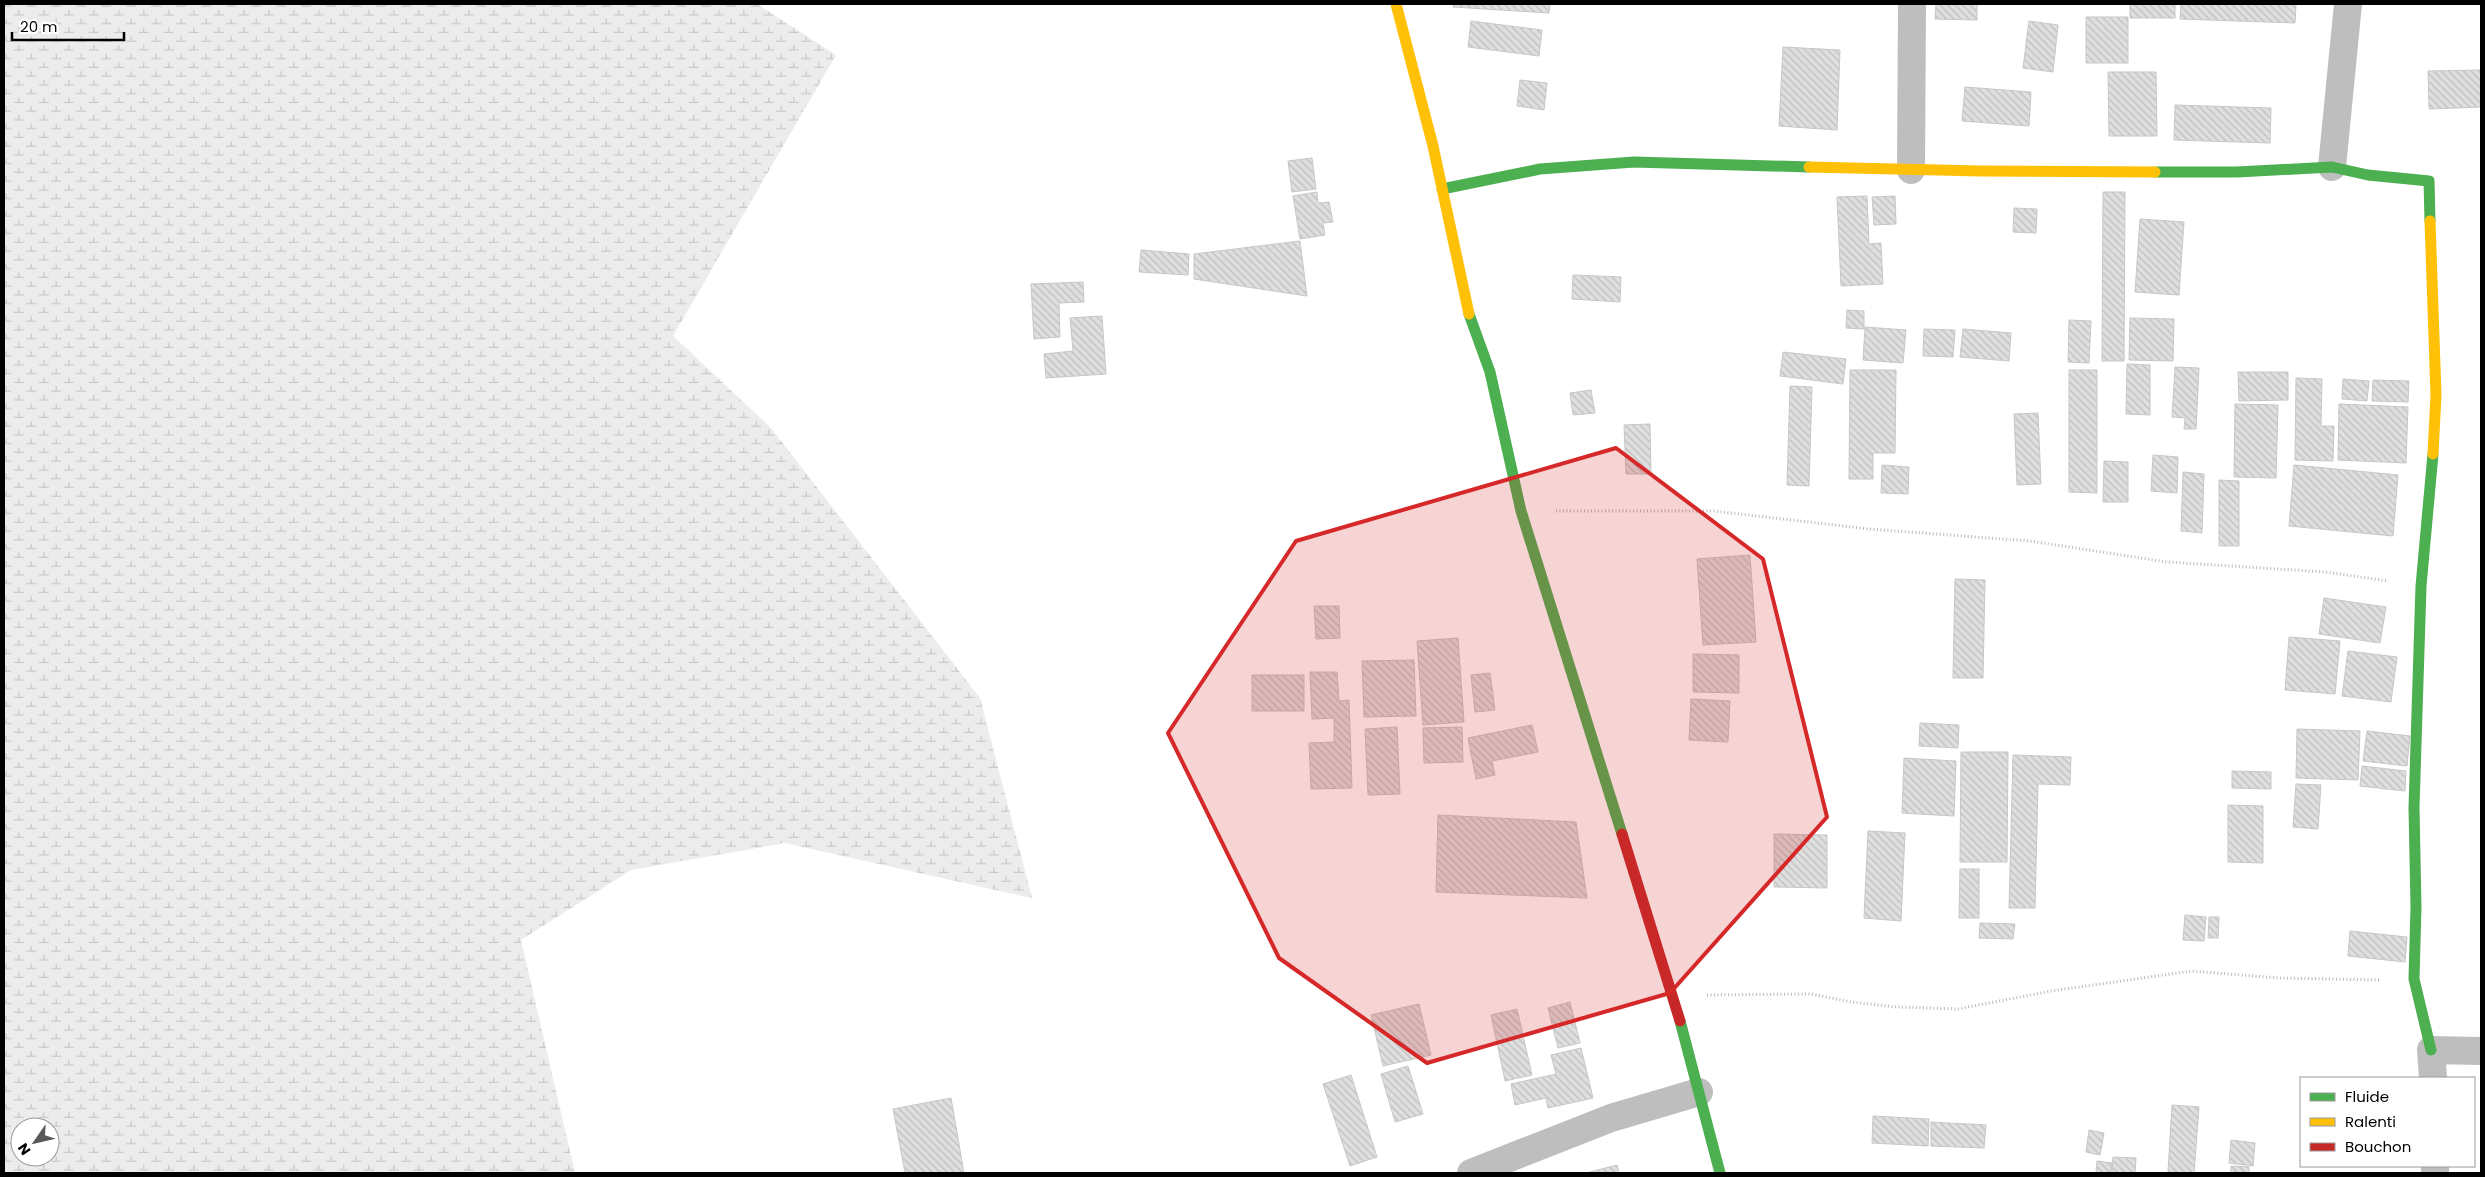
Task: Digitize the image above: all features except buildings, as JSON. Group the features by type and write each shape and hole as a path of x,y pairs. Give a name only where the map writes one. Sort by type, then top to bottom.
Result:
{"street":[{"path":"1396,4 1442,189 1467,308 1490,372 1521,511 1650,925 1674,996 1720,1173"},
{"path":"1911,170 1912,4"},
{"path":"2332,166 2348,4"},
{"path":"1442,189 1540,169 1634,162 1911,170 2237,172 2332,166 2368,175 2429,181 2436,395 2431,481 2421,586 2414,808 2414,979 2431,1050 2433,1077"},
{"path":"2431,1050 2481,1051"},
{"path":"1471,1173 1611,1118 1699,1092"}],"path":[{"path":"1521,511 1714,511 1868,529 2030,541 2167,562 2326,572 2421,586"},
{"path":"1674,996 1811,994 1851,1002 1896,1007 1958,1009 2051,990 2192,970 2278,978 2414,979"}],"highlighted area":[{"path":"1616,448 1763,559 1827,817 1670,993 1427,1063 1279,958 1168,733 1296,541"}],"green space":[{"path":"4,4 757,4 836,55 673,336 771,428 980,698 1032,898 785,843 631,870 521,940 575,1173 4,1173"}],"traffic: fast":[{"path":"1442,189 1540,169 1634,162 1809,167"},
{"path":"2155,172 2237,172 2332,167 2368,175 2429,181 2430,221"},
{"path":"1469,314 1490,372 1521,511 1622,834"},
{"path":"2431,1050 2414,979 2416,907 2414,808 2421,586 2433,454"},
{"path":"1680,1021 1720,1173"}],"traffic: slow":[{"path":"1396,4 1433,146 1469,314"},
{"path":"1809,167 1981,171 2155,172"},
{"path":"2430,221 2436,395 2433,454"}],"traffic: jam":[{"path":"1622,834 1680,1021"}]}
